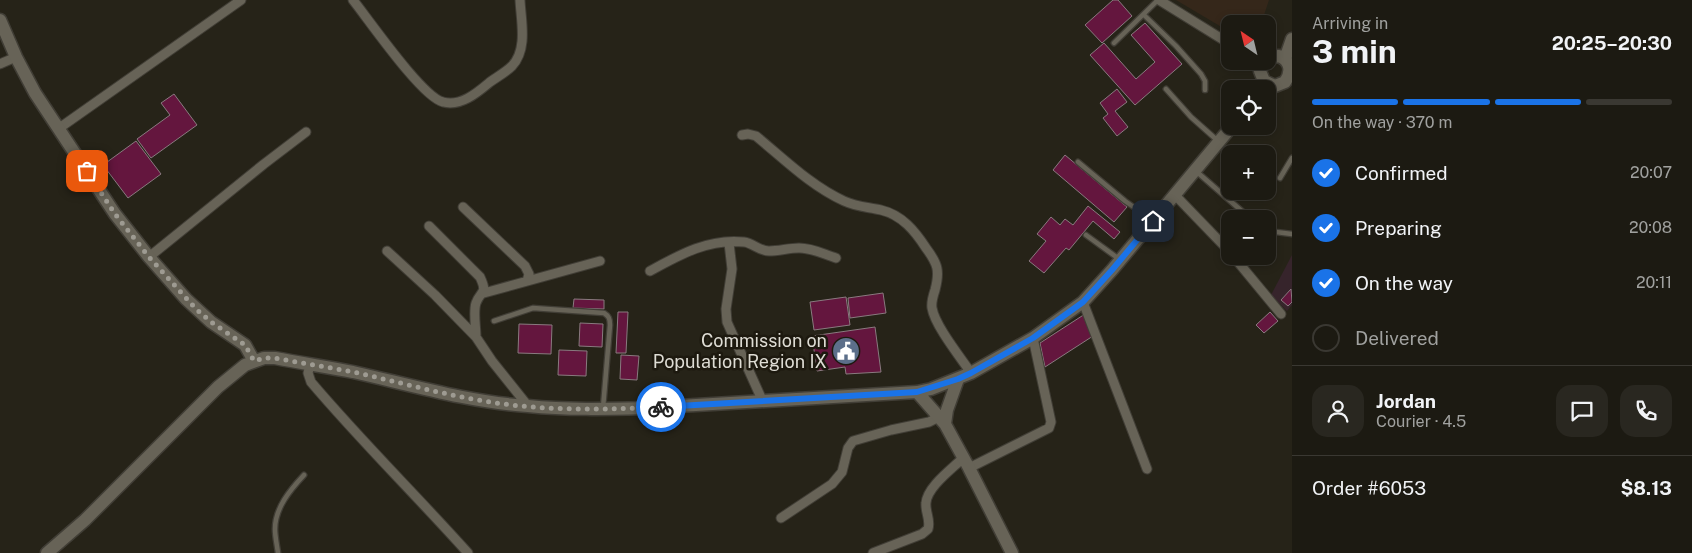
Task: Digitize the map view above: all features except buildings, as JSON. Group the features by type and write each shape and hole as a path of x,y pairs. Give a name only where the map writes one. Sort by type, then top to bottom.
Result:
{"main road":[{"path":"0,20 16,57 35,93 115,214 149,257 196,309 211,322 245,345 254,361"},
{"path":"1276,86 1289,85 1292,39"},
{"path":"1276,56 1289,63"},
{"path":"47,553 85,520 212,393 238,370 264,358 275,358 352,372 409,386 490,402 528,406 603,409 763,402 917,392 958,379 1033,338 1083,302 1225,135"},
{"path":"942,421 958,379"},
{"path":"917,392 942,421 966,463 1012,553"}],"street":[{"path":"58,129 241,0"},
{"path":"353,0 416,82 430,95 443,102 459,102 474,95 512,65 521,51 520,0"},
{"path":"1158,0 1221,38"},
{"path":"0,64 16,57"},
{"path":"149,257 306,132"},
{"path":"742,135 756,136 801,173 844,201 862,208 881,210 895,215 906,222 927,248 937,266 938,276 932,298 932,308 937,321 971,373"},
{"path":"1175,195 1221,243"},
{"path":"463,208 525,266 529,274 527,281"},
{"path":"429,226 480,277 484,293"},
{"path":"650,271 690,250 709,244 746,242 765,251 809,249 820,251 836,258"},
{"path":"729,243 732,269 726,309 727,322 763,402"},
{"path":"387,251 476,336 492,361 528,406"},
{"path":"476,336 476,304 484,293 600,261"},
{"path":"1240,265 1280,314"},
{"path":"1083,302 1147,469"},
{"path":"873,553 928,530 930,524 926,511 927,497 935,486 966,463 1049,428 1051,422 1033,338"},
{"path":"310,365 308,373 311,382 365,444 398,476 468,553"},
{"path":"781,518 832,484 842,472 848,448 853,441 891,430 942,421"}],"lane":[{"path":"1114,43 1158,0"},
{"path":"1144,15 1201,74 1205,81 1205,90"},
{"path":"1166,89 1191,117 1219,142"},
{"path":"1280,178 1292,158"},
{"path":"1078,162 1125,201 1153,221"},
{"path":"1195,170 1241,210"},
{"path":"1276,232 1292,234"},
{"path":"1086,235 1120,260"},
{"path":"494,321 533,308 607,314 610,325 603,409"},
{"path":"278,553 275,530 279,510 284,499 304,475"}],"shaded area":[{"path":"1176,0 1269,0 1264,15 1221,15 1221,27"},
{"path":"1292,255 1292,305 1287,311 1271,295"}],"way so far":[{"path":"87,171 115,214 149,257 196,309 223,331 245,345 254,361 264,358 275,358 352,372 409,386 490,402 528,406 603,409 661,407"}],"place":[{"name":"Commission on Population Region IX","path":"846,351"}],"route":[{"path":"661,407 917,392 958,379 1033,338 1083,302 1153,221"}]}
